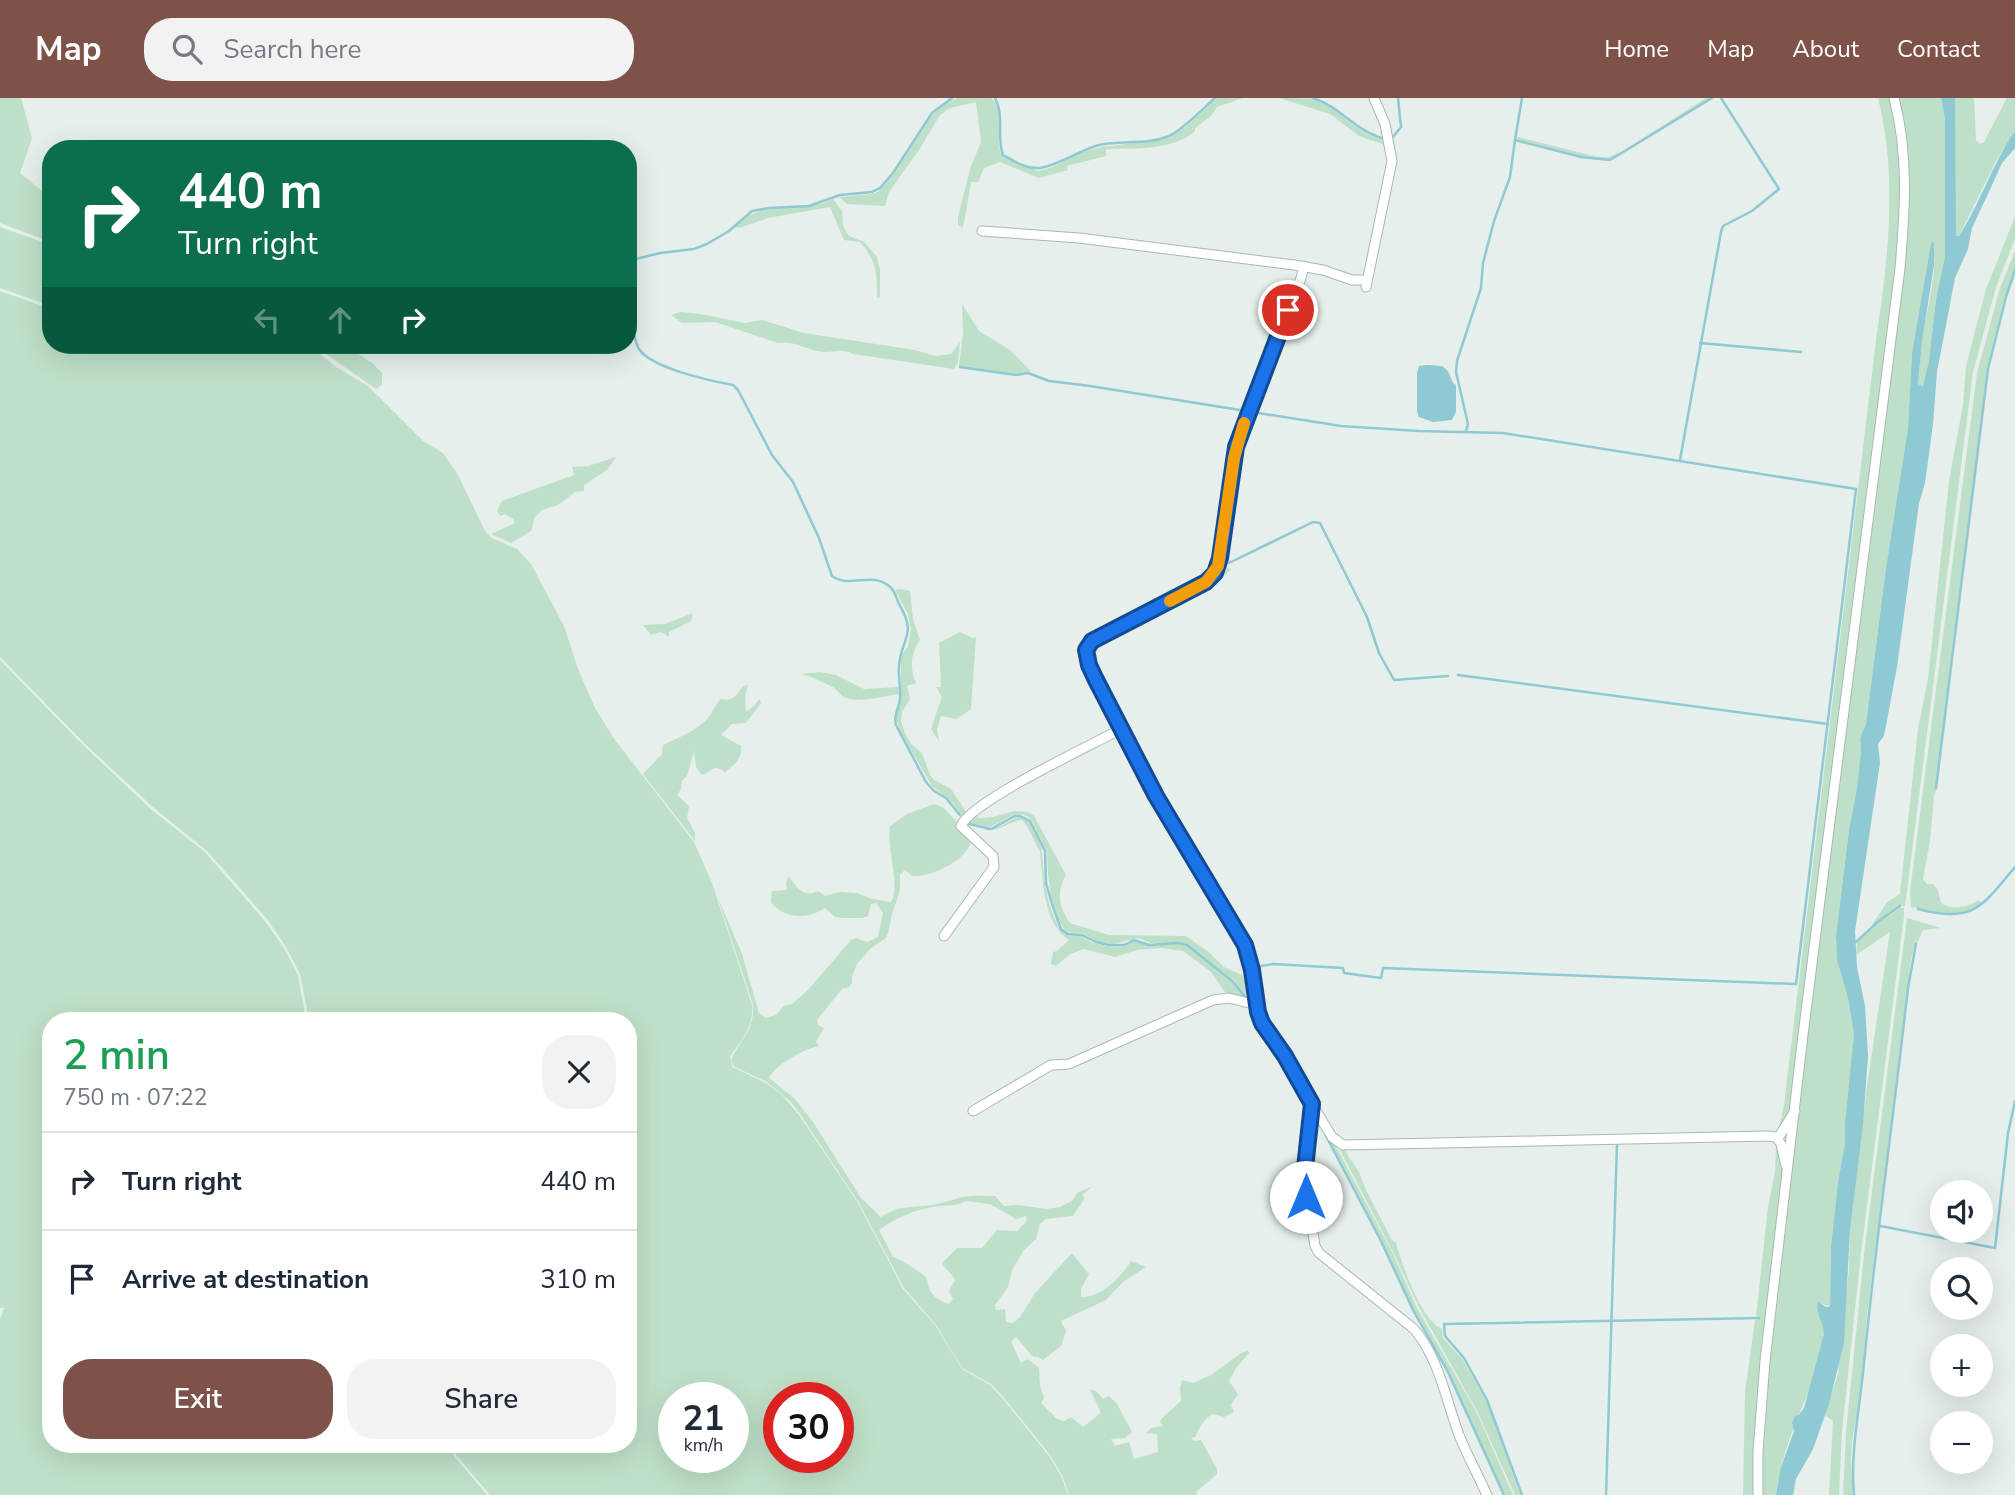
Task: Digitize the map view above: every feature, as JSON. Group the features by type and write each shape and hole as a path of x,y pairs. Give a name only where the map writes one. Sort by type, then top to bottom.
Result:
{"street":[{"path":"982,231 1079,238 1304,266 1366,283 1392,160 1385,124 1374,98"},
{"path":"1758,1495 1758,1452 1765,1361 1900,268 1905,211 1905,153 1894,98"},
{"path":"1304,266 1240,433 1220,558 1215,573 1196,588 1092,641 1086,650 1089,665 1156,796 1245,945 1262,1023 1285,1056 1332,1136 1343,1145 1776,1137 1780,1135 1795,1110"},
{"path":"944,936 994,867 993,856 961,826 966,817 997,796 1121,729"},
{"path":"973,1111 1051,1065 1069,1065 1213,1000 1229,998 1257,1004"},
{"path":"1312,1104 1304,1177 1315,1246 1319,1253 1414,1329 1422,1339 1441,1382 1460,1438 1487,1495"},
{"path":"1776,1137 1781,1144 1788,1175"}],"green space":[{"path":"0,98 21,98 32,138 20,173 42,191 42,239 0,223"},
{"path":"958,98 991,98 999,111 1002,156 1038,171 1053,167 1077,154 1102,147 1167,139 1187,126 1217,98 1243,98 1217,107 1195,131 1165,145 1106,149 1106,156 1067,166 1068,170 1039,178 1000,162 984,168 978,182 971,182 963,228 958,225 958,217 971,166 981,142 976,102 950,108 940,115 889,192 885,206 847,204 839,197 879,191 894,174 931,117 945,102"},
{"path":"1279,98 1312,99 1323,103 1366,133 1388,141 1388,146 1359,136 1330,114"},
{"path":"1706,98 1711,98 1610,159 1581,156 1517,139 1518,137 1598,157 1608,157 1623,151"},
{"path":"1878,98 1890,98 1901,151 1901,226 1791,1109 1779,1127 1784,1105 1887,250 1888,158"},
{"path":"1897,98 1941,98 1945,119 1945,256 1924,386 1918,384 1933,276 1934,252 1931,243 1912,353 1908,428 1886,568 1866,724 1860,738 1857,788 1836,936 1837,960 1848,998 1854,1034 1845,1143 1831,1246 1830,1307 1819,1303 1824,1331 1820,1355 1785,1454 1776,1495 1760,1495 1763,1411 1806,1035 1907,211"},
{"path":"1955,98 1974,98 1976,140 1980,144 1984,142 2007,98 2015,98 2015,131 1997,159 1959,236 1956,236 1954,219"},
{"path":"833,199 842,211 843,226 849,236 864,242 877,257 880,297 877,298 876,274 870,256 860,242 844,240 830,207 734,227 756,212 821,204"},
{"path":"2015,217 2015,239 1996,287 1973,372 1905,906 1899,905 1870,928 1887,902 1900,894 1918,729 1928,679 1949,481 1963,405 1966,366 1986,289"},
{"path":"0,227 42,242 42,303 0,288"},
{"path":"2015,251 2015,268 1987,369 1937,788 1923,879 1927,884 1933,884 1938,890 1941,903 1950,907 1970,905 1979,900 1982,903 1956,913 1939,912 1911,907 1910,891 1977,373 2000,288"},
{"path":"0,291 42,306 42,354 320,354 368,386 423,441 443,453 458,475 485,531 492,538 517,549 531,564 564,626 578,669 595,708 615,740 694,842 712,883 752,1005 749,1026 730,1056 732,1067 766,1083 782,1095 799,1115 858,1203 903,1289 935,1325 962,1369 990,1385 1049,1456 1068,1495 490,1495 455,1453 637,1453 637,1012 307,1012 300,974 267,919 207,851 155,809 85,744 0,657"},
{"path":"962,304 979,331 1010,350 1031,371 1016,374 959,366 963,333"},
{"path":"680,312 745,323 762,320 804,333 915,350 936,356 951,354 960,342 958,362 954,369 839,351 818,351 790,343 778,343 715,322 682,323 671,315"},
{"path":"326,354 358,354 372,363 382,373 382,385 376,389"},
{"path":"616,457 607,470 584,485 584,491 575,492 558,505 542,510 535,517 531,531 511,543 491,534 515,523 505,514 500,516 497,511 502,501 574,475 572,467 588,466"},
{"path":"1225,562 1231,569 1212,588 1092,645 1214,582 1219,575 1221,563"},
{"path":"895,590 910,591 913,619 920,640 912,660 916,683 907,686 910,699 902,712 901,720 911,744 922,753 930,775 951,789 967,813 963,816 950,800 932,786 900,731 896,718 901,701 901,656 908,646 911,629 908,614"},
{"path":"693,613 691,621 669,632 669,637 661,632 651,635 643,625 665,624"},
{"path":"960,632 972,638 976,637 971,709 957,719 941,716 937,729 939,741 931,729 942,697 936,687 941,687 939,643"},
{"path":"0,660 83,745 153,811 205,852 265,921 284,948 298,975 305,1012 42,1012 42,1453 452,1453 487,1495 0,1495 0,1319 4,1308 0,1308"},
{"path":"820,672 836,675 864,689 898,687 899,694 864,700 850,699 831,686 801,674"},
{"path":"748,685 745,697 746,712 759,699 761,703 746,723 732,724 721,735 741,746 737,761 725,772 714,768 702,775 696,767 694,751 687,776 677,795 689,806 687,818 695,833 695,841 643,774 662,754 663,745 699,726 721,699 732,699 743,686"},
{"path":"934,804 944,808 971,838 969,846 949,866 920,876 912,876 905,870 900,874 900,891 886,938 871,948 857,964 852,983 842,989 817,1020 818,1025 824,1028 816,1042 819,1046 791,1058 769,1078 794,1098 813,1122 861,1198 881,1217 902,1208 933,1205 970,1196 995,1196 1004,1206 1046,1209 1060,1207 1073,1200 1077,1193 1093,1186 1082,1195 1085,1198 1073,1216 1046,1219 1040,1224 1036,1239 1024,1250 1012,1270 1008,1287 995,1305 996,1310 1005,1309 1006,1322 1013,1323 1035,1293 1072,1253 1089,1274 1081,1289 1081,1297 1103,1290 1122,1274 1131,1261 1146,1267 1124,1281 1106,1300 1061,1321 1066,1331 1061,1346 1043,1360 1033,1357 1016,1337 1011,1342 1021,1363 1028,1359 1039,1368 1044,1398 1041,1403 1057,1419 1064,1421 1071,1417 1083,1427 1101,1413 1090,1389 1103,1399 1109,1396 1117,1404 1132,1432 1125,1438 1111,1439 1115,1446 1129,1442 1134,1459 1158,1452 1157,1434 1146,1433 1151,1428 1163,1426 1160,1422 1162,1418 1181,1401 1182,1380 1193,1383 1211,1375 1248,1350 1249,1353 1229,1381 1238,1394 1231,1405 1234,1412 1224,1417 1213,1414 1204,1421 1195,1437 1191,1438 1194,1441 1201,1440 1217,1469 1217,1474 1196,1492 1197,1495 1069,1495 1062,1475 1050,1455 991,1384 962,1368 936,1325 904,1288 859,1203 792,1103 767,1082 733,1066 731,1060 752,1021 753,1005 718,898 742,954 759,1013 766,1018 776,1015 784,1006 792,1004 808,990 851,940 856,938 867,942 878,937 883,913 876,903 871,904 868,916 862,918 835,917 825,908 811,915 789,915 771,902 772,891 787,890 786,882 789,876 798,888 805,892 818,891 825,896 840,892 857,893 891,902 894,895 894,877 890,826 907,814","holes":["966,1201 990,1204 1016,1219 1026,1216 1027,1221 1017,1231 997,1230 982,1248 957,1248 942,1263 955,1280 949,1291 953,1299 949,1304 933,1295 927,1279 922,1274 893,1257 879,1230 911,1213 936,1206"]},
{"path":"1014,811 1028,812 1034,816 1066,875 1060,899 1070,923 1109,935 1186,936 1224,967 1242,975 1250,971 1254,999 1247,999 1233,980 1186,943 1151,943 1138,938 1113,944 1099,942 1082,933 1066,932 1051,898 1047,852 1031,819 1023,814 1014,815 990,827 969,823 966,819 971,816 992,817"},
{"path":"1018,817 1027,820 1038,835 1049,904 1065,935 1081,936 1093,943 1107,946 1121,947 1133,941 1150,946 1186,945 1231,982 1244,998 1225,992 1211,972 1183,951 1162,948 1137,950 1115,957 1084,949 1070,954 1056,966 1051,964 1053,952 1069,940 1060,933 1049,912 1040,852 1027,826 1022,820 998,829 983,829 996,828"},
{"path":"1900,908 1904,908 1904,916 1861,1253 1842,1431 1839,1495 1829,1495 1833,1421 1825,1415 1838,1374 1849,1269 1850,1230 1867,1086 1890,932 1856,955 1857,943"},
{"path":"1907,918 1941,928 1923,930 1915,944 1911,960 1867,1315 1861,1391 1852,1441 1853,1495 1843,1495 1846,1432 1864,1254"},
{"path":"1317,1118 1331,1137 1392,1252 1417,1308 1477,1413 1513,1495 1504,1495 1448,1371 1413,1309 1382,1241"},
{"path":"1776,1145 1785,1176 1754,1495 1743,1495 1745,1392 1755,1320 1759,1319 1759,1316 1756,1316 1768,1207 1775,1172"},
{"path":"1339,1148 1343,1148 1359,1172 1392,1240 1396,1243 1420,1304 1434,1324 1442,1329 1443,1338 1463,1360 1489,1406 1520,1495 1515,1495 1478,1413 1419,1307"}],"water":[{"path":"1941,98 1955,98 1956,236 1959,236 1967,223 2015,131 2015,148 2002,163 1972,228 1968,249 1955,278 1937,372 1925,483 1919,503 1897,667 1884,736 1878,744 1880,763 1855,931 1857,967 1865,1006 1868,1056 1863,1125 1850,1230 1844,1343 1829,1404 1813,1449 1796,1479 1793,1495 1776,1495 1780,1470 1794,1431 1792,1423 1804,1408 1824,1334 1818,1302 1830,1307 1831,1246 1845,1143 1854,1034 1848,998 1837,960 1836,936 1857,788 1860,738 1866,724 1886,568 1908,428 1912,353 1931,243 1934,242 1934,265 1918,384 1923,386 1945,256 1945,119"},
{"path":"1419,366 1442,366 1456,385 1456,412 1452,420 1433,422 1419,417 1417,373"}],"waterway":[{"path":"637,259 694,249 707,244 729,231 752,211 809,206 840,195 872,192 880,188 893,173 932,113 952,98"},
{"path":"995,98 1003,155 1034,168 1052,165 1099,145 1169,136 1215,98"},
{"path":"1313,98 1332,107 1366,131 1386,139"},
{"path":"1393,137 1401,127 1398,98"},
{"path":"1515,140 1522,98"},
{"path":"1466,431 1468,424 1456,372 1457,361 1481,288 1483,263 1510,177 1515,140 1581,157 1610,160 1712,98"},
{"path":"1680,460 1723,226 1752,211 1779,189 1721,98"},
{"path":"1936,788 1988,369 2015,270"},
{"path":"1700,343 1801,352"},
{"path":"637,345 646,356 668,368 733,385 772,455 793,482 819,538 832,576 846,581 875,580 893,590 905,615 908,630 900,656 900,699 896,725 926,782 946,798 960,815"},
{"path":"960,367 1016,375 1028,373 1049,381 1246,411"},
{"path":"1252,412 1341,426 1503,433 1856,489 1796,984 1383,968 1381,978 1344,973 1343,968 1273,964 1254,967"},
{"path":"1229,563 1313,522 1320,523 1367,617 1379,653 1394,680 1448,676"},
{"path":"1458,675 1828,724"},
{"path":"969,824 991,829 1015,816 1030,821 1045,851 1046,883 1061,929 1067,934 1082,935 1109,945 1124,945 1134,940 1149,945 1187,945 1232,981 1245,997"},
{"path":"1918,909 1937,913 1965,913 1985,901 2015,867"},
{"path":"1856,942 1900,906"},
{"path":"1854,1495 1854,1445 1908,988 1916,944"},
{"path":"1252,1009 1262,1034 1277,1051"},
{"path":"1880,1226 1995,1248 2008,1133 2015,1101"},
{"path":"1325,1134 1381,1241 1413,1310 1448,1372 1504,1495"},
{"path":"1606,1495 1617,1143"},
{"path":"1522,1495 1487,1400 1464,1358 1445,1336 1444,1324 1759,1318"}],"slow traffic":[{"path":"1170,601 1206,582 1218,566 1234,458 1244,423"}],"route":[{"path":"1288,310 1236,447 1220,558 1215,573 1196,588 1092,641 1086,650 1086,657 1156,796 1245,945 1262,1023 1285,1056 1312,1104 1304,1177 1306,1197"}]}
